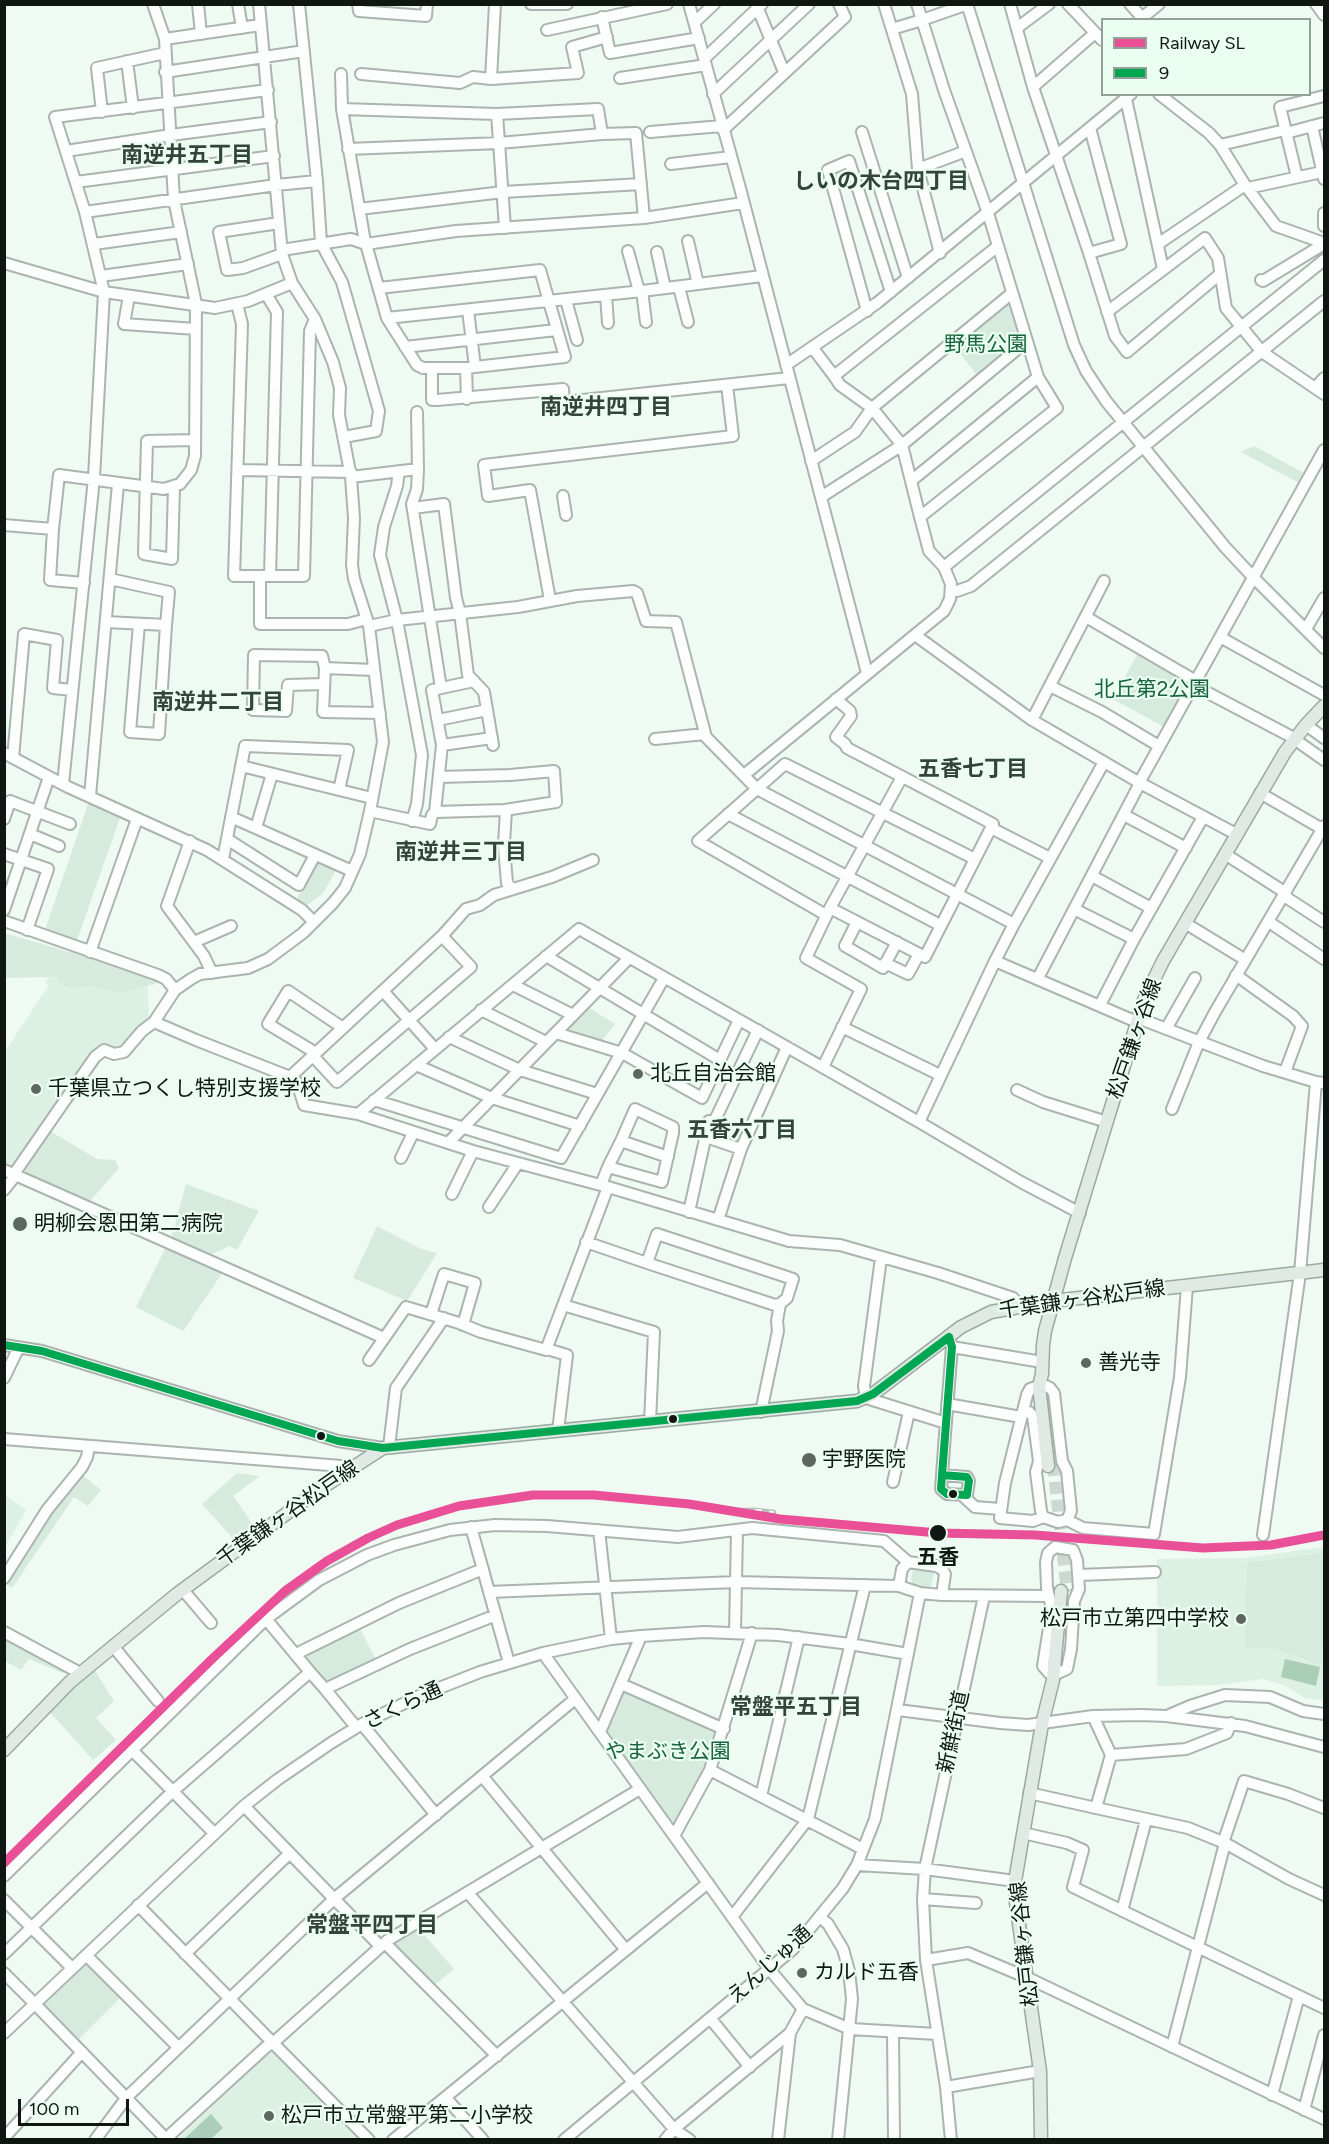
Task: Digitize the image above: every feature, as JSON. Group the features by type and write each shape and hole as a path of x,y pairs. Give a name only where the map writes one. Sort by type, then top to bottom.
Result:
{"main road":[{"name":"松戸鎌ヶ谷線","path":"1050,1465 1042,1382 1045,1331 1138,1020 1153,980 1260,793 1294,739 1324,706"},
{"name":"千葉鎌ヶ谷松戸線","path":"4,1750 80,1673 183,1590 320,1489 386,1448 850,1402 866,1398 951,1342 978,1317 991,1312 1053,1301 1324,1270"},
{"name":"松戸鎌ヶ谷線","path":"1041,2139 1040,2071 1016,1903 1015,1881 1042,1724 1062,1648 1064,1592"}],"street":[{"path":"84,583 50,580 59,475 164,489 180,484 191,470 195,456 196,304 174,201 165,72 165,39 153,4"},
{"path":"198,4 201,34"},
{"path":"238,4 242,28"},
{"path":"4,1190 11,1173 95,1057 105,1050 114,1054 124,1052 142,1031 154,1022 175,990 201,974 248,968 268,959 314,922 345,888 360,854 370,811 383,742 368,623 352,565 354,518 351,474 339,415 340,388 333,362 315,319 292,283 282,252 259,4"},
{"path":"299,4 321,243 342,282 379,411 376,431 344,437"},
{"path":"358,4 359,11 392,9 426,16 427,4"},
{"path":"491,79 495,4"},
{"path":"531,4 566,5 572,24"},
{"path":"547,30 667,4"},
{"path":"688,4 695,22 867,673"},
{"path":"695,22 714,4"},
{"path":"713,94 809,4"},
{"path":"650,132 722,128 845,17 839,4"},
{"path":"884,4 912,94 918,169 940,254"},
{"path":"917,4 944,90 988,213 1038,377 1057,408 921,517"},
{"path":"1010,4 1033,87 1115,336 1127,352 1220,274"},
{"path":"1017,28 1049,4"},
{"path":"1033,87 1099,36 1068,4"},
{"path":"1130,4 1144,18 1159,4"},
{"path":"1316,4 1324,15"},
{"path":"892,29 967,5 1074,345 1092,380 1123,422 1219,539 1254,578 1324,648"},
{"path":"620,78 705,62 758,6 784,72"},
{"path":"602,17 610,52 699,38"},
{"path":"165,39 260,25"},
{"path":"361,74 460,82 473,76 491,79 578,73 572,47 608,37"},
{"path":"165,72 304,51"},
{"path":"102,112 97,68 165,53"},
{"path":"127,61 133,108"},
{"path":"341,74 342,109 366,243 387,318 417,365 432,368 470,367 565,357 540,270 379,288"},
{"path":"63,784 94,478 104,292 85,212 55,117 268,90"},
{"path":"1162,96 1209,133 1220,145 1246,187 1276,226 1324,243"},
{"path":"1297,177 1281,107 1324,96"},
{"path":"786,365 867,311 940,254 1128,97 1163,269"},
{"path":"342,109 497,114 598,109 602,134"},
{"path":"497,114 505,228"},
{"path":"66,151 271,122"},
{"path":"1220,145 1324,123"},
{"path":"1158,244 1246,187 1297,177 1323,175 1312,126"},
{"path":"1089,253 1121,244 1090,128"},
{"path":"862,132 908,278"},
{"path":"348,149 499,143 636,133 644,218"},
{"path":"918,169 966,151"},
{"path":"76,182 274,156"},
{"path":"671,164 731,157"},
{"path":"867,311 828,170 849,161 891,292"},
{"path":"854,177 874,170"},
{"path":"85,212 317,181"},
{"path":"359,209 503,192 641,184"},
{"path":"279,223 219,232 227,270 243,268 282,252 351,239 366,243 456,231 644,218 743,203"},
{"path":"1324,213 1324,226"},
{"path":"93,244 181,232"},
{"path":"1107,312 1205,238 1218,258 1226,308 1262,352 1320,391 1324,378"},
{"path":"688,241 698,284"},
{"path":"1261,280 1263,281 1324,243"},
{"path":"834,376 998,246"},
{"path":"628,251 641,291 646,322"},
{"path":"657,252 665,288"},
{"path":"944,567 1324,260"},
{"path":"4,263 104,292 215,308 237,304 292,283"},
{"path":"101,276 188,264"},
{"path":"387,318 549,302 762,276"},
{"path":"679,286 688,322"},
{"path":"811,461 855,432 872,408 1012,293"},
{"path":"266,294 277,312 272,470 260,624 368,623 518,607 550,600 637,592 646,621 676,622 705,734 757,789 1014,924"},
{"path":"606,295 608,323"},
{"path":"129,296 123,324 196,329"},
{"path":"566,300 577,340"},
{"path":"951,591 971,586 1324,301"},
{"path":"237,304 242,324 234,576 304,576 310,331 315,319"},
{"path":"467,399 471,339 468,310"},
{"path":"405,347 556,330"},
{"path":"821,497 902,445 1027,341"},
{"path":"744,775 944,611 951,591 949,577 944,567 929,551 902,445 872,408 840,385 813,347"},
{"path":"432,368 432,400 467,399 563,389 564,402 789,378"},
{"path":"911,481 1038,377"},
{"path":"550,600 530,490 488,496 484,465 733,436 727,385"},
{"path":"417,412 418,469 413,508 441,688"},
{"path":"174,487 172,559 144,554 147,441 195,440"},
{"path":"1038,978 1159,746 1323,456"},
{"path":"238,470 351,474 418,469"},
{"path":"399,471 397,486 384,527 380,555 397,620 422,755 417,804 412,821"},
{"path":"90,796 118,484"},
{"path":"563,496 566,515"},
{"path":"413,508 444,504 468,675 484,692 493,741 442,745"},
{"path":"4,525 53,529"},
{"path":"110,579 169,592 159,734 130,732 140,624"},
{"path":"1032,720 1104,581"},
{"path":"1306,629 1324,598"},
{"path":"1086,617 1194,683 1294,739 1324,760"},
{"path":"106,622 166,625"},
{"path":"72,690 52,688 57,640 24,634 9,755 63,784 190,841 223,859 302,910 314,922"},
{"path":"915,635 1032,720 1140,783 1236,834"},
{"path":"1220,637 1324,695"},
{"path":"324,684 288,685 286,711 253,710 254,655 322,656 325,669 323,712 380,713"},
{"path":"325,669 374,670"},
{"path":"370,811 430,824 435,812 442,745 432,690 474,681"},
{"path":"1050,686 1102,712 1159,746"},
{"path":"836,699 850,711 851,716 836,738 847,748 993,824 925,957 857,922 828,911 698,841 785,764 975,859"},
{"path":"438,720 488,710"},
{"path":"1306,725 1324,738"},
{"path":"654,739 705,734"},
{"path":"223,859 245,746 348,750 339,790"},
{"path":"919,1122 1014,924 1104,762"},
{"path":"241,766 372,798"},
{"path":"435,812 506,810 556,802 554,771 439,777"},
{"path":"255,828 272,774"},
{"path":"4,910 8,887 21,860 49,777"},
{"path":"823,1067 861,989 806,958 828,911 902,777"},
{"path":"1172,1109 1199,1042 1244,959 1269,922 1324,828 1260,793"},
{"path":"4,819 10,801 70,824"},
{"path":"506,810 504,845 507,883 512,889"},
{"path":"728,814 940,925"},
{"path":"1124,815 1186,848"},
{"path":"231,817 352,871"},
{"path":"1100,1005 1134,939 1203,817"},
{"path":"90,952 137,819"},
{"path":"991,828 1050,858"},
{"path":"30,834 59,846"},
{"path":"227,839 300,885 315,855"},
{"path":"190,841 167,906 204,956 212,973"},
{"path":"4,854 48,869 27,930"},
{"path":"1225,854 1324,922"},
{"path":"290,1077 442,936 466,909 480,905 494,895 552,877 593,860"},
{"path":"1092,876 1151,908"},
{"path":"1074,909 1134,939"},
{"path":"4,921 158,975 166,979 175,990"},
{"path":"857,922 845,946 883,968 897,942"},
{"path":"1269,922 1324,959"},
{"path":"1185,923 1244,959"},
{"path":"194,942 231,926"},
{"path":"358,1114 579,929 1021,1182 1080,1213"},
{"path":"343,1028 288,991 268,1024 315,1055 338,1082 471,967 442,936"},
{"path":"885,963 908,974 920,954"},
{"path":"546,956 720,1060"},
{"path":"448,1143 629,958"},
{"path":"995,961 1138,1020 1285,1072 1320,1082 1300,1273 1263,1536"},
{"path":"1236,975 1293,1016 1302,1026 1285,1072"},
{"path":"374,1100 561,1158 664,978"},
{"path":"1166,1029 1195,978"},
{"path":"513,984 573,1015"},
{"path":"383,991 435,1048"},
{"path":"481,1011 546,1042"},
{"path":"556,1033 622,1053 702,1098 739,1020"},
{"path":"154,1022 290,1077 297,1082 304,1104 358,1114 473,1151 604,1186 789,1241 840,1245 938,1273 1013,1298 1020,1306"},
{"path":"842,1028 940,1075"},
{"path":"689,1212 711,1122 758,1030"},
{"path":"449,1038 520,1070 597,1094"},
{"path":"718,1220 741,1149 787,1047"},
{"path":"416,1065 492,1098 580,1126"},
{"path":"1017,1090 1043,1102 1107,1122"},
{"path":"546,1350 586,1242 609,1167 635,1109 673,1127 662,1182 609,1167"},
{"path":"401,1158 413,1133"},
{"path":"706,1137 741,1149"},
{"path":"621,1141 668,1157"},
{"path":"452,1194 473,1151"},
{"path":"541,1170 548,1154"},
{"path":"489,1207 518,1163"},
{"path":"11,1173 384,1338"},
{"path":"586,1242 647,1263 775,1305 787,1298 793,1279 657,1234 647,1263"},
{"path":"881,1258 864,1386 866,1398 946,1423"},
{"path":"431,1314 444,1274 475,1283 463,1325"},
{"path":"947,1404 1033,1416 1039,1461 1036,1472 1043,1516 1058,1522 1067,1520 1083,1528 1154,1534 1180,1377 1187,1286"},
{"path":"761,1412 778,1330 780,1304"},
{"path":"563,1305 654,1332 651,1422"},
{"path":"369,1360 406,1307 481,1332 567,1355 558,1431"},
{"path":"4,1344 63,1357 338,1441 386,1448 396,1388 444,1318"},
{"path":"1000,1509 975,1507 963,1496 942,1491 951,1342 1042,1382 1054,1393 1071,1511 1067,1520"},
{"path":"4,1378 19,1347"},
{"path":"1042,1382 1030,1389 1022,1414 1000,1509 1000,1518 1033,1521 1043,1516"},
{"path":"893,1482 909,1412"},
{"path":"4,1439 354,1467"},
{"path":"4,1578 47,1510 82,1467 89,1446"},
{"path":"942,1475 969,1479 968,1493 963,1496"},
{"path":"4,1875 266,1620 299,1593 367,1555 427,1535 471,1527 520,1525 678,1538 752,1528 884,1541 908,1562 942,1569 945,1574 942,1595"},
{"path":"471,1527 509,1663"},
{"path":"599,1530 611,1639"},
{"path":"735,1632 737,1531"},
{"path":"1055,1547 1073,1550 1077,1560 1079,1589 1074,1600 1073,1630 1068,1664 1067,1669 1054,1676 1043,1666 1052,1609 1048,1596 1046,1562 1051,1549 1055,1547"},
{"path":"899,1586 902,1569 908,1562"},
{"path":"296,1654 399,1603 483,1569"},
{"path":"1079,1575 1155,1572"},
{"path":"489,1592 736,1582 899,1586 920,1593 942,1595 1048,1596"},
{"path":"732,1917 808,1819 865,1585"},
{"path":"183,1590 211,1623"},
{"name":"えんじゅ通","path":"564,2139 770,1970 821,1918 843,1888 857,1865 875,1819 920,1593"},
{"name":"新鮮街道","path":"951,2139 946,2087 926,1960 923,1899 925,1869 984,1596"},
{"path":"325,1689 410,1649 496,1615"},
{"path":"266,1620 436,1815"},
{"path":"4,1632 80,1673"},
{"path":"674,1836 710,1770 752,1633"},
{"name":"さくら通","path":"4,2033 244,1806 307,1758 359,1726 419,1696 543,1653 611,1639 641,1636 752,1633 799,1637 908,1654"},
{"path":"600,1732 641,1636"},
{"path":"761,1796 799,1637"},
{"path":"113,1646 158,1701"},
{"path":"543,1653 770,1970 803,2010 849,2029 937,2034"},
{"path":"4,1954 172,1792 310,1672"},
{"path":"621,1684 724,1729"},
{"path":"1166,1716 1225,1695 1270,1697 1303,1711 1324,1714"},
{"path":"95,2139 127,2097 335,1898 575,1699"},
{"path":"898,1710 1000,1723 1042,1724 1094,1716 1142,1714 1166,1716 1265,1730 1324,1748"},
{"path":"1094,1716 1111,1755 1096,1808"},
{"path":"1111,1755 1186,1749 1227,1733 1231,1724"},
{"path":"132,1750 213,1833"},
{"path":"710,1770 864,1849"},
{"path":"483,1777 626,1950"},
{"path":"1172,2047 1224,1840 1244,1781 1324,1808"},
{"path":"4,1973 168,2139 266,2047 383,1944 640,1789"},
{"path":"1029,1793 1188,1828 1225,1843 1289,1879 1324,1895"},
{"path":"244,1806 497,2056"},
{"path":"1122,1911 1146,1820"},
{"path":"1023,1833 1067,1843 1083,1850 1073,1887 1324,2008"},
{"path":"184,1954 290,1853"},
{"path":"857,1865 925,1869 1015,1881"},
{"path":"393,2139 708,1883"},
{"path":"468,1893 674,2129 690,2139"},
{"path":"923,1899 976,1903"},
{"path":"4,1900 72,1968"},
{"path":"138,1905 369,2139"},
{"path":"821,1918 828,1924 843,1949 849,1971 852,1999 838,2139"},
{"path":"926,1960 968,1953 1028,1978 1324,2120"},
{"path":"87,1955 178,2047"},
{"path":"1272,2095 1299,1996"},
{"path":"665,2139 674,2129 790,2033 803,2010"},
{"path":"710,2018 750,2067"},
{"path":"893,2032 894,2139"},
{"path":"778,2139 790,2033"},
{"path":"1304,2110 1324,2035"},
{"path":"4,2138 82,2052"},
{"path":"946,2087 1040,2071"},
{"path":"446,2098 483,2139"}],"shaded area":[{"name":"千葉県立つくし特別支援学校","path":"50,977 57,978 72,988 94,986 119,994 148,986 149,1020 122,1048 113,1049 103,1044 92,1054 13,1170 5,1166 4,1053 49,985 45,983"},
{"path":"5,1495 26,1510 5,1547"},
{"name":"松戸市立第四中学校","path":"1324,1547 1324,1700 1305,1698 1284,1685 1263,1679 1217,1685 1157,1686 1157,1559 1244,1558"},
{"path":"1285,1659 1320,1667 1316,1686 1281,1677"},
{"name":"松戸市立常盤平第二小学校","path":"270,2052 275,2052 360,2139 176,2140"},
{"path":"211,2114 223,2128 211,2139 184,2139"}],"green space":[{"name":"野馬公園","path":"1012,293 1027,341 981,380 952,343"},
{"path":"1254,446 1304,473 1301,484 1241,452"},
{"name":"北丘第2公園","path":"1139,651 1191,684 1166,728 1113,699"},
{"path":"89,801 121,815 76,943 44,933"},
{"path":"319,861 337,869 323,893 305,907 296,901 315,862"},
{"path":"4,933 149,975 158,983 119,994 94,986 72,988 60,984 57,978 50,977 5,978"},
{"path":"586,1006 615,1024 600,1043 563,1032"},
{"path":"50,1131 97,1159 115,1160 119,1168 90,1201 22,1173"},
{"path":"186,1184 259,1211 237,1250 229,1246 212,1254 184,1243 183,1249 225,1269 183,1331 136,1307 172,1235"},
{"path":"377,1226 421,1249 437,1253 407,1301 353,1278"},
{"path":"237,1473 260,1476 233,1496 256,1529 238,1544 202,1504"},
{"path":"82,1475 101,1490 88,1506 74,1497 12,1588 5,1584 4,1581 26,1548"},
{"path":"1324,1553 1324,1637 1321,1665 1270,1647 1245,1648 1247,1563"},
{"path":"918,1568 934,1573 931,1586 919,1588 913,1586 911,1578 913,1570"},
{"path":"359,1627 376,1660 327,1685 303,1655"},
{"path":"4,1638 64,1669 63,1673 29,1659 21,1670 5,1661"},
{"path":"94,1669 114,1701 96,1718 116,1740 93,1760 48,1710"},
{"name":"やまぶき公園","path":"624,1690 717,1729 708,1763 676,1827 672,1827 605,1733 621,1691"},
{"path":"418,1928 454,1969 432,1987 393,1944"},
{"path":"88,1962 122,1996 79,2039 45,2004"}],"tunnel":[{"path":"1053,1464 1067,1592"}],"railway":[{"path":"727,1510 774,1512"}],"rail line":[{"name":"SL","path":"4,1863 212,1659 285,1591 327,1561 368,1538 397,1525 459,1506 533,1495 594,1495 689,1504 780,1519 938,1533 1035,1535 1203,1548 1271,1545 1324,1535"}],"transit line":[{"name":"9","path":"4,1345 42,1351 338,1441 383,1448 857,1401 873,1394 949,1337"},
{"name":"9","path":"942,1475 952,1347 949,1337"},
{"name":"9","path":"942,1475 967,1477 969,1481 967,1495 947,1494 941,1489 942,1475"}],"place":[{"name":"北丘自治会館","path":"638,1074"},
{"name":"千葉県立つくし特別支援学校","path":"36,1089"},
{"name":"明柳会恩田第二病院","path":"20,1224"},
{"name":"善光寺","path":"1086,1363"},
{"name":"宇野医院","path":"809,1460"},
{"name":"五香","path":"938,1533"},
{"name":"松戸市立第四中学校","path":"1241,1619"},
{"name":"カルド五香","path":"802,1973"},
{"name":"松戸市立常盤平第二小学校","path":"269,2116"}],"district":[{"name":"南逆井五丁目","path":"187,156"},
{"name":"しいの木台四丁目","path":"881,182"},
{"name":"南逆井四丁目","path":"606,408"},
{"name":"南逆井二丁目","path":"218,703"},
{"name":"五香七丁目","path":"973,770"},
{"name":"南逆井三丁目","path":"461,853"},
{"name":"五香六丁目","path":"742,1131"},
{"name":"常盤平五丁目","path":"796,1708"},
{"name":"常盤平四丁目","path":"372,1926"}]}
